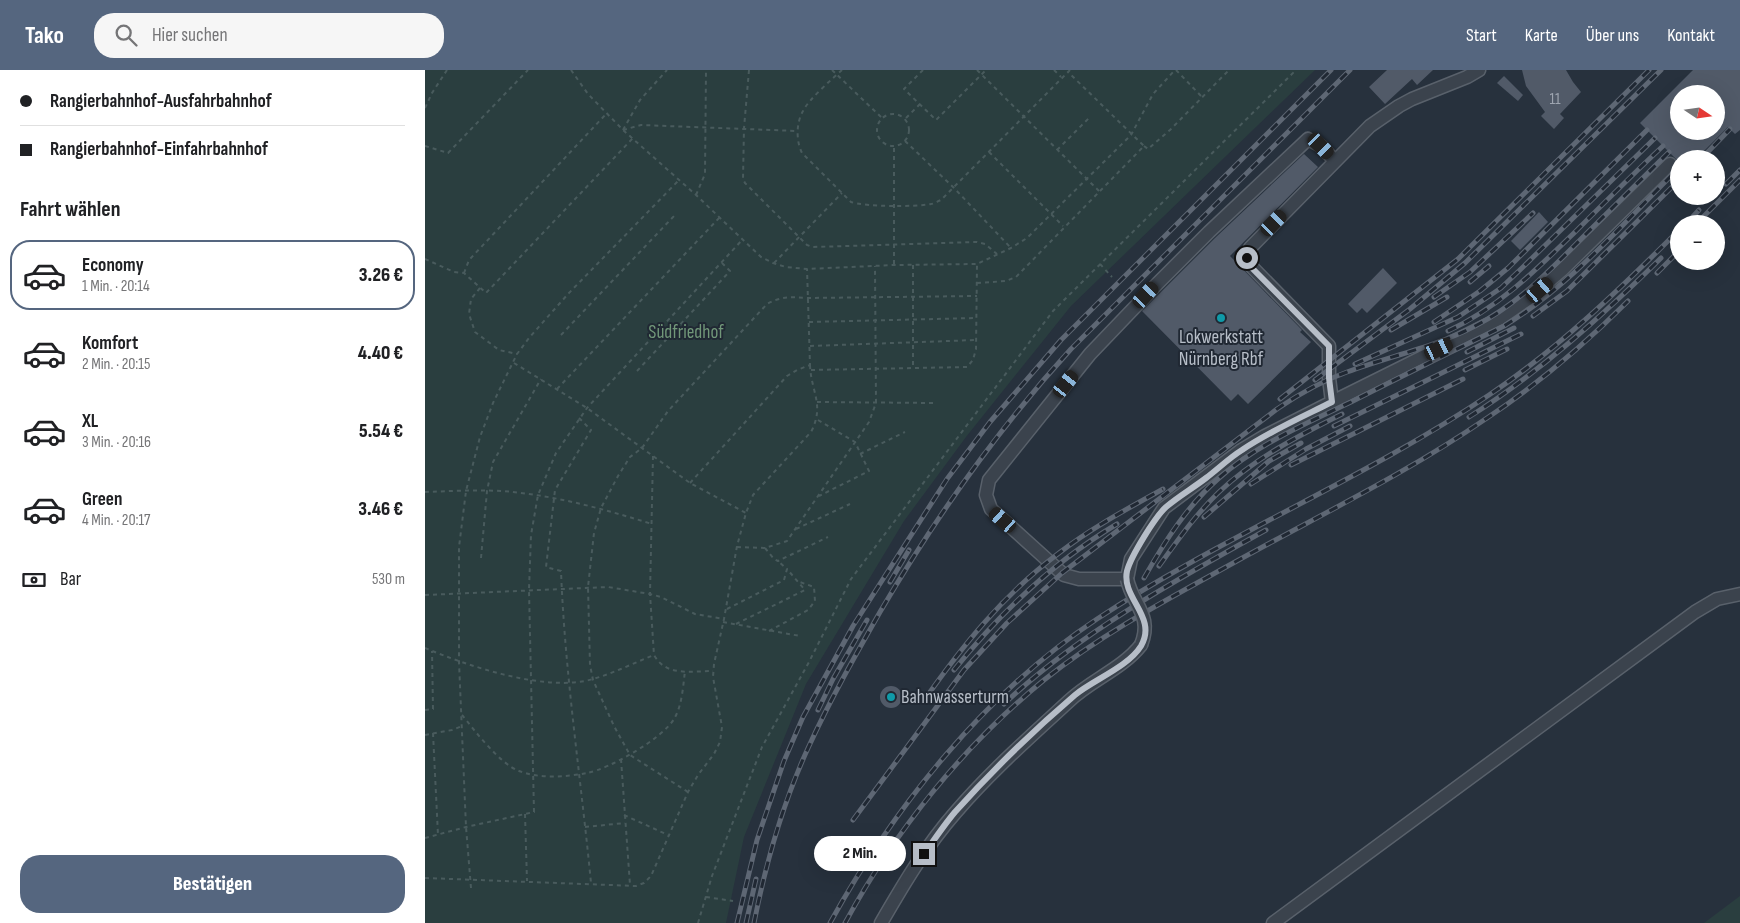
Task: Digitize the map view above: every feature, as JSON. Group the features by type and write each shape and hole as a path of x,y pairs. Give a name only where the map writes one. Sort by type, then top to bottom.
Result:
{"lane":[{"path":"1332,402 1329,378 1329,346 1246,262 1250,248 1370,126 1399,106 1479,70"},
{"path":"1127,579 1079,579 1064,575 991,509 986,494 989,480 1091,354 1209,232 1308,138 1321,146 1335,160"},
{"path":"881,923 914,868 954,813 999,766 1076,694 1119,666 1134,654 1141,645 1146,633 1145,624 1141,610 1129,591 1127,579 1131,559 1164,508 1240,451 1265,436 1499,319 1528,299 1562,270 1669,164"},
{"path":"1273,923 1695,612 1717,599 1740,594"}],"path":[{"path":"425,108 447,70"},
{"path":"425,146 448,153 528,70"},
{"path":"571,70 588,94 623,130 697,195 761,257 786,267 807,269 977,264 1027,238 1052,214 1131,135 1153,94 1175,70 1202,97"},
{"path":"623,130 640,100 667,70"},
{"path":"697,195 705,174 706,70"},
{"path":"749,70 744,128 743,179 807,245 813,247 977,242 985,244 997,254"},
{"path":"832,70 882,118"},
{"path":"842,70 803,110 799,122 798,145 802,153 851,202 894,206 932,204 941,200 1069,71 1131,135 1148,149 1229,70"},
{"path":"923,70 905,89 936,120 986,70"},
{"path":"977,70 1099,191"},
{"path":"1054,70 1062,78"},
{"path":"698,923 762,748 809,662 851,579 1053,311 1296,70"},
{"path":"905,119 920,104"},
{"path":"464,273 469,260 607,114"},
{"path":"894,114 900,115 905,119 909,130 905,141 900,145 887,145 878,136 877,130 882,118 894,114"},
{"path":"1057,150 1089,118"},
{"path":"623,130 641,125 798,131"},
{"path":"425,259 454,272 464,273 486,293 633,138"},
{"path":"905,141 954,188 1011,248"},
{"path":"894,146 894,265"},
{"path":"977,283 1006,281 1016,277 1144,146"},
{"path":"989,152 1064,227"},
{"path":"471,888 466,827 459,662 460,532 466,491 480,437 493,403 517,354 529,338 568,294 679,180"},
{"path":"773,263 842,193"},
{"path":"561,335 674,216"},
{"path":"557,389 720,217"},
{"path":"425,838 534,812 529,590 531,535 538,495 556,453 587,408 743,239"},
{"path":"637,371 730,271 721,262"},
{"path":"811,370 967,367 973,360 976,349 977,264"},
{"path":"1100,264 1113,277"},
{"path":"913,265 913,369"},
{"path":"737,546 765,548 787,541 869,422 875,403 875,266"},
{"path":"425,878 636,886 644,883 651,876 688,792 720,742 721,727 714,671 737,546 746,513 753,495 811,432 817,420 817,402 811,370 807,269"},
{"path":"480,288 471,299 469,314 475,332 499,350 517,354"},
{"path":"688,792 630,755 614,726 593,680 590,664 588,587 594,533 601,508 618,476 631,457 642,448 668,411 767,304 786,296 808,298 977,296"},
{"path":"809,322 976,318"},
{"path":"810,346 976,340"},
{"path":"513,363 587,408 689,482 746,513"},
{"path":"689,482 787,376 811,365"},
{"path":"481,558 487,491 493,462 541,379"},
{"path":"817,402 934,403"},
{"path":"579,418 591,430 555,490 546,567 561,571 569,683 591,883"},
{"path":"817,420 855,442 869,471 817,497"},
{"path":"860,454 905,432"},
{"path":"653,456 651,594 654,655 659,664 669,670 714,671"},
{"path":"425,492 511,491 601,508 652,524"},
{"path":"794,530 850,504"},
{"path":"778,561 828,537"},
{"path":"736,624 805,590 765,548"},
{"path":"726,609 784,580 787,569"},
{"path":"769,630 808,610 815,601 814,587 797,581"},
{"path":"425,594 608,587 661,597 695,614 800,636"},
{"path":"425,648 459,662 531,680 569,683 593,680 654,655"},
{"path":"425,710 433,709 432,651"},
{"path":"462,715 494,753 517,771 533,775 557,776 589,773 630,755 664,732 675,718 681,698 685,671"},
{"path":"425,734 452,730 463,726"},
{"path":"433,733 438,834"},
{"path":"621,759 624,816 631,885"},
{"path":"525,814 527,881"},
{"path":"624,816 669,835"},
{"path":"585,827 625,823"},
{"path":"706,897 733,901"}],"green space":[{"name":"Südfriedhof","path":"425,70 1315,70 1071,306 966,437 904,521 806,684 744,837 726,923 425,923"},
{"path":"1740,896 1740,923 1704,923"}],"building":[{"path":"1387,70 1433,70 1417,85 1412,79 1385,104 1369,87"},
{"path":"1522,70 1566,70 1581,92 1560,114 1564,118 1554,129 1541,116 1545,112 1526,86"},
{"path":"1693,70 1740,70 1740,130 1735,134 1728,127 1725,130 1725,85 1678,85"},
{"path":"1504,76 1523,95 1518,101 1497,83"},
{"path":"1670,93 1670,140 1715,140 1705,150 1670,150 1670,153 1640,123"},
{"name":"Lokwerkstatt Nürnberg Rbf","path":"1304,154 1318,167 1230,256 1302,330 1300,332 1311,342 1248,404 1238,394 1231,401 1142,311 1215,238"},
{"path":"1539,212 1548,222 1520,250 1511,241"},
{"path":"1383,268 1397,283 1367,313 1362,308 1357,313 1348,304"},
{"name":"Bahnwasserturm","path":"891,686 899,689 902,697 899,705 891,708 883,705 880,697 883,689"}],"railway":[{"path":"737,923 757,840 784,761 803,717 853,626 947,479 990,422 1061,340 1331,70"},
{"path":"754,923 776,833 791,789 809,746 834,695 880,612 968,476 1018,411 1071,349 1350,70"},
{"path":"1280,399 1458,259 1649,70"},
{"path":"1315,380 1410,309 1465,263 1661,70"},
{"path":"1710,150 1730,129"},
{"path":"1434,322 1480,291 1508,268 1647,130"},
{"path":"1355,364 1458,317 1501,288 1655,138"},
{"path":"1448,331 1466,322 1516,287 1663,146"},
{"path":"853,820 964,670 1007,623 1062,573 1294,398 1320,384 1363,366 1428,346 1460,333 1507,307 1549,271 1669,152"},
{"path":"1726,184 1740,170"},
{"path":"1144,578 1187,512 1207,489 1234,466 1282,436 1504,326 1528,310 1574,273 1670,177"},
{"path":"1705,215 1740,180"},
{"path":"1533,316 1567,291 1670,189"},
{"path":"1694,215 1699,210"},
{"path":"1434,297 1470,272 1533,213"},
{"path":"830,923 883,837 945,755 1017,681 1056,649 1097,619 1145,589 1393,454 1489,395 1564,338 1670,239"},
{"path":"1469,417 1521,381 1569,343 1661,258"},
{"path":"1657,273 1670,260"},
{"path":"1470,282 1489,266"},
{"path":"1391,330 1447,297"},
{"path":"845,923 886,855 933,792 986,733 1044,680 1066,663 1137,617 1363,493 1457,438 1543,377 1595,333 1628,301"},
{"path":"1467,352 1514,328"},
{"path":"1334,426 1521,334"},
{"path":"1465,370 1507,349"},
{"path":"1291,465 1463,379"},
{"path":"1159,566 1187,527 1219,492 1233,480 1277,448 1342,414"},
{"path":"1251,484 1306,449 1350,426"},
{"path":"1204,517 1269,461 1301,443"},
{"path":"923,702 985,622 1002,603 1039,569 1084,535 1163,489"},
{"path":"954,670 990,628 1049,572 1117,524"},
{"path":"1004,704 1064,654 1129,609 1266,530"},
{"path":"890,582 909,550"},
{"path":"818,710 833,679 867,620"},
{"path":"746,923 756,879"}],"place":[{"name":"Lokwerkstatt Nürnberg Rbf","path":"1221,318"},
{"name":"Bahnwasserturm","path":"891,697"}],"route":[{"path":"924,854 954,813 999,766 1076,694 1119,666 1134,654 1141,645 1146,633 1145,624 1141,610 1129,591 1127,572 1131,559 1164,508 1240,451 1332,402 1328,361 1329,346 1246,262 1247,258"}]}
